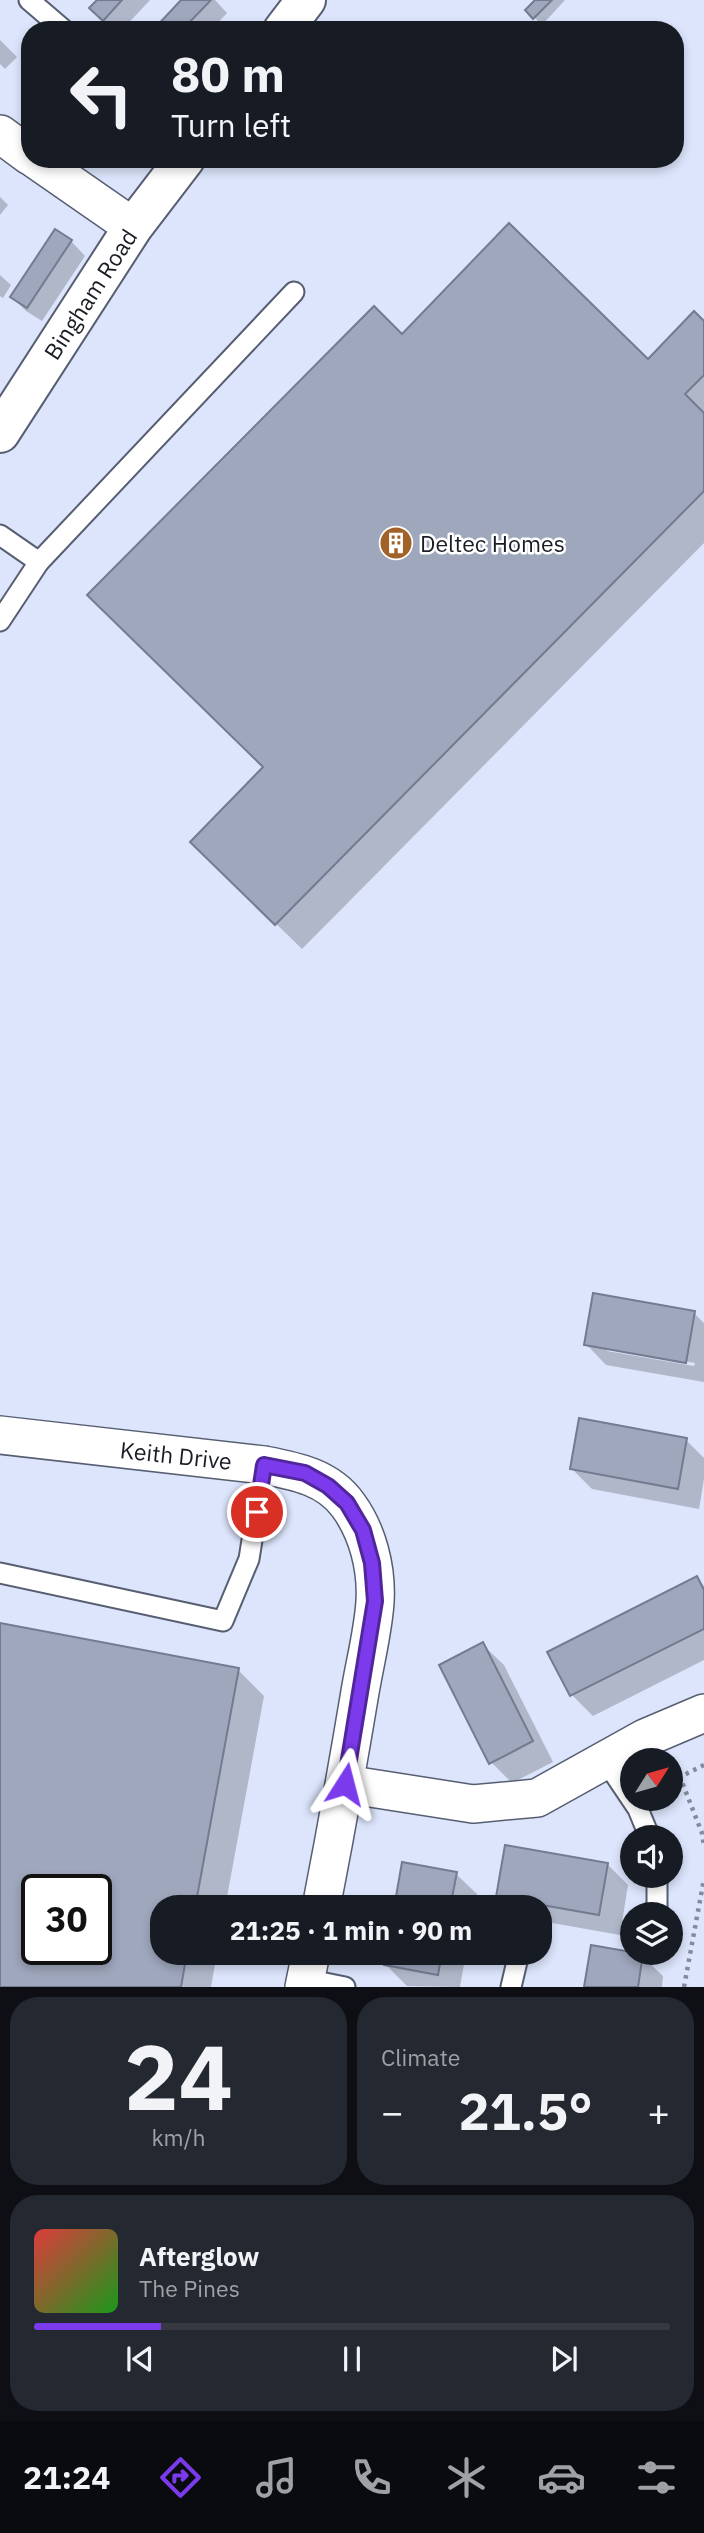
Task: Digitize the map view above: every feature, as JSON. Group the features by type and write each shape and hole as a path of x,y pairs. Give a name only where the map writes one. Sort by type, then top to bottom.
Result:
{"street":[{"path":"290,21 306,0"},
{"path":"0,134 21,149"},
{"path":"48,168 133,228"},
{"name":"Bingham Road","path":"0,433 133,228 178,168"},
{"name":"Keith Drive","path":"0,1436 264,1465 305,1473 328,1486 347,1503 363,1530 372,1563 375,1601 324,1895"},
{"path":"345,1784 473,1804 537,1798 645,1738 704,1713"}],"lane":[{"path":"29,0 54,21"},
{"path":"0,621 39,562 294,292"},
{"path":"0,535 39,562"},
{"path":"0,1573 223,1621 249,1559 264,1465"},
{"path":"604,1760 638,1809 645,1825"},
{"path":"511,1987 516,1965"},
{"path":"306,1973 345,1987"}],"path":[{"path":"704,1765 680,1777 702,1833 704,1846"},
{"path":"684,1987 704,1880"}],"building":[{"path":"97,0 122,0 103,21 89,8"},
{"path":"181,0 211,0 191,21 161,21"},
{"path":"535,0 552,0 533,19 525,10"},
{"name":"Deltec Homes","path":"509,223 648,359 694,311 704,321 704,375 685,394 704,413 704,491 275,925 190,842 263,767 87,595 374,306 402,334"},
{"path":"55,229 72,240 27,308 10,297"},
{"path":"593,1293 695,1311 686,1363 584,1345"},
{"path":"579,1418 687,1438 678,1489 570,1469"},
{"path":"697,1576 704,1590 704,1629 570,1696 547,1652"},
{"path":"0,1623 239,1668 197,1895 150,1895 150,1965 185,1965 181,1987 0,1987"},
{"path":"483,1642 533,1741 489,1764 439,1665"},
{"path":"505,1845 608,1863 599,1915 552,1907 552,1895 496,1895"},
{"path":"402,1862 457,1872 453,1895 396,1895"},
{"path":"591,1945 620,1950 620,1965 641,1965 638,1987 584,1987"},
{"path":"384,1965 440,1965 438,1975"}],"place":[{"name":"Deltec Homes","path":"396,543"}],"route":[{"path":"257,1512 264,1465 305,1473 328,1486 347,1503 363,1530 372,1563 375,1601 345,1784"}]}
